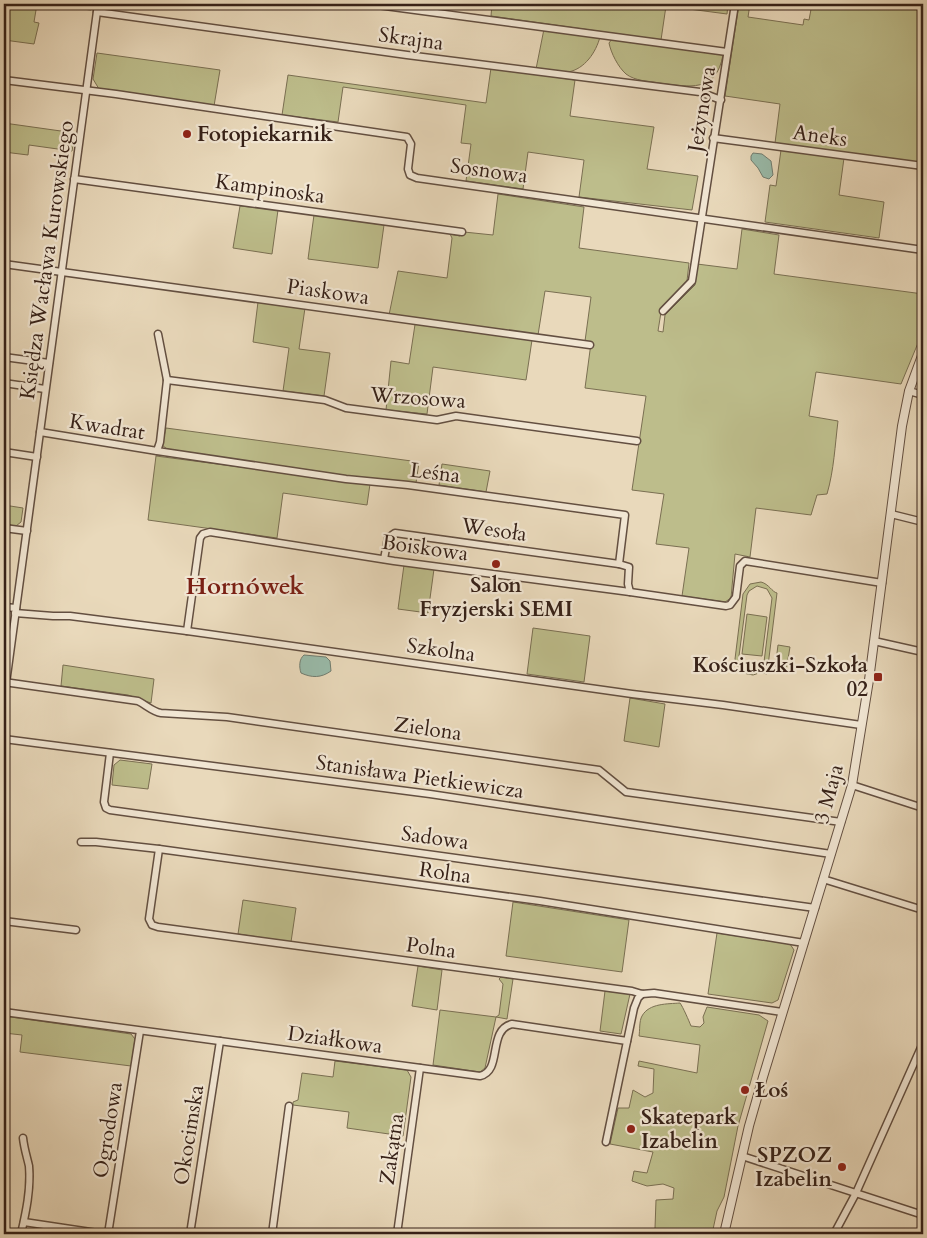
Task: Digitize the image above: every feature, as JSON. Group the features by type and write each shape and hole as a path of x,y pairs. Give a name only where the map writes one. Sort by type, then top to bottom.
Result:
{"street":[{"name":"Księdza Wacława Kurowskiego","path":"4,698 98,4"},
{"path":"370,4 728,52"},
{"name":"Jeżynowa","path":"702,219 735,4"},
{"name":"Skrajna","path":"97,12 398,54 700,92 721,100"},
{"path":"4,80 86,92"},
{"name":"Sosnowa","path":"86,92 116,94 407,137 412,144 408,169 410,175 417,178 923,250"},
{"name":"Aneks","path":"713,138 923,166"},
{"name":"Kampinoska","path":"74,179 462,232"},
{"path":"663,311 692,281 702,219"},
{"name":"Piaskowa","path":"4,264 590,345"},
{"name":"Kwadrat","path":"40,432 157,451 160,442 168,380 158,334"},
{"name":"3 Maja","path":"724,1234 742,1156 782,1012 852,785 874,641 902,426 909,390 923,353"},
{"path":"4,357 49,363"},
{"name":"Wrzosowa","path":"168,380 325,400 346,408 437,420 456,416 637,441"},
{"path":"4,383 46,389"},
{"path":"909,390 923,394"},
{"name":"Leśna","path":"157,451 337,478 418,486 625,515 619,564"},
{"path":"4,452 37,457"},
{"path":"891,514 923,522"},
{"path":"4,528 27,531"},
{"name":"Boiskowa","path":"188,631 200,538 203,534 210,532 384,559 726,606 730,606 736,597 740,566 745,561 882,583"},
{"name":"Wesoła","path":"384,559 388,538 395,533 619,564"},
{"path":"619,564 629,567 628,584 630,592"},
{"name":"Szkolna","path":"4,606 16,610 53,616 70,616 188,631 862,725"},
{"path":"874,641 923,652"},
{"name":"Zielona","path":"5,682 138,701 161,713 228,717 599,770 626,792 841,822"},
{"name":"Stanisława Pietkiewicza","path":"4,739 430,794 831,854"},
{"name":"Sadowa","path":"110,754 104,802 106,808 110,810 814,908"},
{"path":"852,785 923,808"},
{"name":"Rolna","path":"81,842 96,842 159,850 540,901 804,943"},
{"name":"Polna","path":"159,850 149,919 152,925 158,927 632,991 642,994 654,993 782,1012"},
{"path":"824,878 923,910"},
{"path":"4,921 76,930"},
{"path":"606,1142 634,1008 642,994"},
{"name":"Działkowa","path":"4,1012 480,1076 485,1075 490,1069 500,1032 506,1025 512,1024 628,1041"},
{"name":"Ogrodowa","path":"108,1234 140,1031"},
{"name":"Okocimska","path":"190,1234 220,1041"},
{"path":"834,1234 856,1193 923,1043"},
{"name":"Zakątna","path":"397,1234 420,1068"},
{"path":"272,1234 290,1106"},
{"path":"21,1234 29,1181 29,1168 23,1138"},
{"path":"742,1156 923,1215"},
{"path":"24,1222 104,1234"}],"green space":[{"path":"4,4 37,4 34,22 39,23 34,44 4,40"},
{"path":"41,4 92,4 91,10"},
{"path":"492,4 728,4 727,14 666,6 661,40 491,16"},
{"path":"739,4 750,4 748,17 803,25 804,19 809,20 812,4 884,4 923,10 923,163 775,143 780,104 725,96"},
{"path":"544,29 600,37 593,54 585,64 568,72 552,72 536,69"},
{"path":"612,39 723,55 720,67 708,82 691,86 659,83 637,79 626,74 611,51 609,43"},
{"path":"97,53 220,70 214,106 99,89 93,79"},
{"path":"491,68 575,80 570,116 654,127 647,169 698,176 692,210 579,197 584,160 528,152 523,189 466,181 471,144 461,143 466,105 343,87 338,122 282,115 288,75 486,103"},
{"path":"4,123 75,133 72,151 29,145 28,155 4,152"},
{"path":"781,150 844,158 839,195 884,202 879,238 765,222 770,185 776,186"},
{"path":"498,194 584,207 579,248 689,263 687,281 662,306 658,331 663,332 665,315 695,285 697,264 737,269 742,229 779,235 774,274 923,294 923,331 901,384 816,372 809,416 838,421 833,467 827,494 817,495 811,515 756,508 750,557 735,554 731,598 725,602 682,596 689,548 656,544 664,494 632,490 646,396 585,388 591,343 585,341 591,297 545,291 538,335 532,340 526,380 433,367 427,414 386,410 391,361 409,364 416,318 389,315 398,271 447,278 452,238 450,234 460,236 464,232 493,235"},
{"path":"240,206 278,210 272,254 233,248"},
{"path":"314,215 384,225 378,268 308,259"},
{"path":"258,302 305,308 299,349 330,353 324,396 283,391 289,348 253,342"},
{"path":"166,428 419,462 416,483 346,476 167,449 162,445"},
{"path":"156,456 370,484 367,505 283,493 277,538 148,520"},
{"path":"442,464 490,471 486,492 439,485"},
{"path":"4,505 23,508 21,522 16,526 4,524"},
{"path":"404,565 434,569 428,613 398,609"},
{"path":"761,582 777,593 767,674 762,672 753,675 743,673 735,659 743,594 750,584","holes":["757,586 767,589 772,598 764,662 760,668 752,671 742,666 739,656 747,595 749,591"]},
{"path":"747,614 767,617 762,656 742,654"},
{"path":"533,628 590,636 584,682 527,674"},
{"path":"778,645 790,647 786,671 775,669"},
{"path":"63,665 154,679 151,703 128,695 61,686"},
{"path":"630,698 665,704 659,747 624,741"},
{"path":"120,760 152,764 148,789 112,785 114,765"},
{"path":"243,900 296,908 291,942 238,934"},
{"path":"513,902 629,920 622,972 506,956"},
{"path":"717,933 790,944 794,950 778,1000 772,1003 708,994"},
{"path":"418,966 442,970 437,1010 412,1006"},
{"path":"501,977 513,979 507,1019 496,1017 499,1015 503,984 499,979"},
{"path":"605,991 630,994 621,1034 600,1031"},
{"path":"680,1003 691,1026 700,1027 704,1023 703,1017 707,1007 759,1015 768,1021 738,1126 724,1197 717,1211 712,1234 653,1234 656,1200 673,1199 674,1188 663,1184 647,1186 632,1181 634,1171 647,1173 653,1152 610,1144 618,1108 629,1108 633,1090 645,1097 653,1093 654,1069 638,1066 639,1061 697,1073 700,1045 639,1036 640,1021 645,1012 654,1006"},
{"path":"440,1010 496,1017 485,1068 480,1072 433,1065"},
{"path":"4,1016 131,1034 135,1039 131,1066 20,1052 22,1035 4,1033"},
{"path":"335,1061 407,1070 411,1077 403,1136 347,1128 349,1112 293,1105 293,1102 298,1100 302,1073 333,1077"}],"shaded area":[{"path":"753,153 762,154 771,161 773,175 769,179 763,177 751,160"},
{"path":"304,655 326,657 330,661 331,671 324,675 316,676 301,673 300,663"}],"place":[{"name":"Fotopiekarnik","path":"187,134"},
{"name":"Salon Fryzjerski SEMI","path":"496,564"},
{"name":"Kościuszki-Szkoła 02","path":"878,677"},
{"name":"Łoś","path":"745,1090"},
{"name":"Skatepark Izabelin","path":"631,1129"},
{"name":"SPZOZ Izabelin","path":"842,1167"}],"district":[{"name":"Hornówek","path":"245,586"}]}
